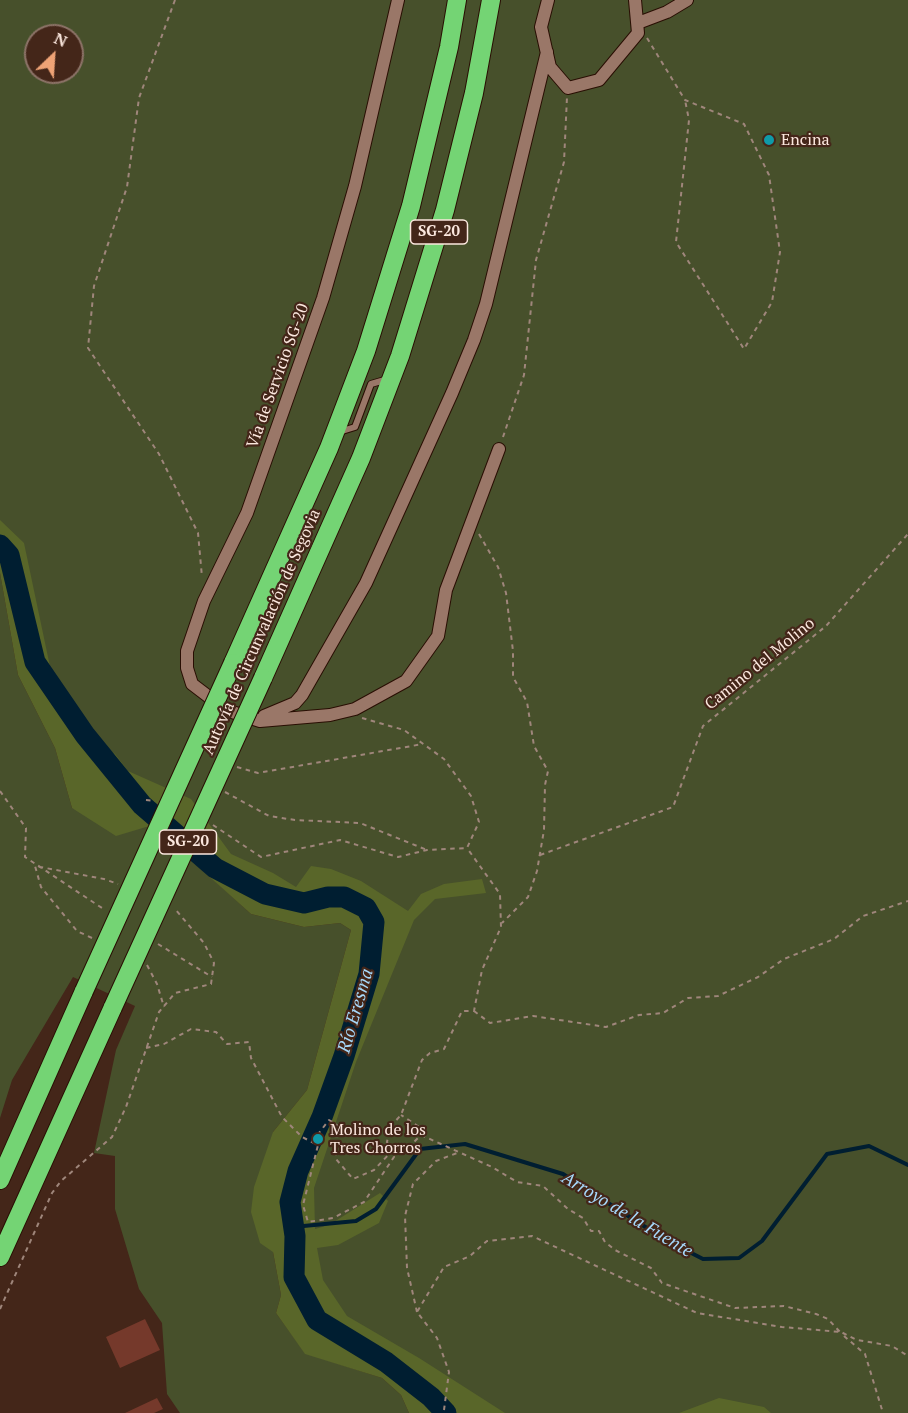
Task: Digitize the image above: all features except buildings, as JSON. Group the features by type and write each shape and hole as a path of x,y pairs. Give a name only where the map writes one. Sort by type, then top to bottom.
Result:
{"highway":[{"name":"Autovía de Circunvalación de Segovia","path":"0,1180 335,433 377,318 411,206 440,89 457,0"},
{"name":"Autovía de Circunvalación de Segovia","path":"0,1257 361,458 392,378 445,210 474,93 491,0"}],"street":[{"name":"Vía de Servicio SG-20","path":"398,0 355,186 323,298 247,513 204,601 187,651 192,684 226,710 260,721 355,709 406,681 438,636 446,590 499,449"},
{"path":"548,0 541,27 550,67 568,88 599,80 638,33 635,0"},
{"path":"638,23 667,12 687,0"},
{"path":"253,719 284,709 302,695 366,583 452,393 486,304 547,52"}],"lane":[{"path":"335,433 355,427 371,384 392,378"}],"path":[{"path":"175,0 139,98 127,187 94,286 88,348 159,454 194,523 198,533 202,578"},
{"path":"638,23 685,100 689,120 676,242 744,349 772,302 780,252 769,175 744,124 685,100"},
{"path":"499,449 524,375 536,260 564,162 568,88"},
{"path":"472,521 498,567 506,593 513,651 513,677 527,702 534,746 548,771 544,785 544,830 540,855 528,897 501,924 482,970 474,1011"},
{"name":"Camino del Molino","path":"540,855 673,807 703,726 826,626 908,534"},
{"path":"342,712 404,730 444,759 471,796 479,822 467,848"},
{"path":"237,767 258,773 423,744"},
{"path":"219,789 269,816 295,820 360,823 427,850"},
{"path":"0,791 26,828 25,857"},
{"path":"146,800 165,801"},
{"path":"211,824 261,857 340,840 398,857 427,850 467,848"},
{"path":"467,848 500,894 501,924"},
{"path":"35,866 104,879 124,887"},
{"path":"146,1048 164,1044 191,1029 216,1032 227,1044 249,1042 251,1058 264,1087 282,1117 302,1137 318,1145 303,1205 308,1222 333,1218 364,1202 394,1157 387,1142 390,1127 401,1115 422,1060 430,1053 444,1049 462,1011 474,1011 490,1023 533,1016 606,1027 639,1015 663,1013 688,998 718,996 758,977 784,959 834,939 863,916 908,902"},
{"path":"0,1309 52,1193 61,1181 112,1137 126,1107 159,1012 175,993 211,984 214,963 204,943 172,906"},
{"path":"401,1115 419,1127 421,1135"},
{"path":"312,1143 329,1120 337,1125 336,1159 353,1179 374,1170 391,1152 413,1143 421,1135"},
{"path":"421,1135 492,1167 517,1182 543,1186 568,1209 583,1218 591,1231 599,1231 605,1242 615,1250 651,1268 662,1283 735,1308 784,1305 828,1319 865,1354 883,1413"},
{"path":"444,1410 449,1371 437,1338 417,1312 407,1268 405,1216 413,1184 436,1161 459,1152"},
{"path":"417,1312 444,1267 470,1256 487,1241 532,1236 697,1313 782,1327 841,1332 857,1340 892,1346 908,1357"}],"green space":[{"path":"0,0 908,0 908,1413 446,1413 317,1320 295,1236 374,922 265,894 85,735 35,662 0,545"},
{"path":"0,520 24,543 52,676 75,724 115,754 128,771 191,799 231,854 273,873 296,887 311,866 331,869 361,881 408,911 421,894 444,884 482,879 486,893 435,899 414,920 356,1062 314,1188 315,1229 329,1225 380,1193 388,1201 379,1223 338,1245 317,1248 323,1280 347,1316 419,1358 505,1413 409,1413 401,1395 382,1378 305,1354 276,1313 281,1295 273,1252 260,1243 251,1212 254,1187 273,1132 307,1090 351,930 340,923 304,927 251,914 202,870 146,827 116,836 72,808 55,748 18,675 0,573"},
{"path":"0,573 18,675 55,748 72,808 146,827 203,870 251,914 304,927 340,923 351,930 307,1090 273,1132 273,1252 281,1295 276,1313 305,1353 382,1378 401,1395 409,1413 180,1413 167,1394 162,1323 139,1289 115,1209 115,1156 94,1153 116,1050 135,1006 73,977 12,1080 0,1118"},
{"path":"719,1398 764,1407 771,1413 679,1413"}],"waterway":[{"name":"Río Eresma","path":"0,545 9,555 35,662 85,735 142,805 215,868 265,894 304,903 328,897 344,897 366,908 374,922 369,974 344,1056 322,1117 298,1171 290,1202 295,1236 294,1277 317,1320 386,1362 431,1397 446,1413"},
{"name":"Arroyo de la Fuente","path":"293,1227 356,1221 376,1209 420,1149 465,1144 563,1174 664,1239 703,1259 739,1258 762,1241 827,1154 869,1146 908,1165"}],"place":[{"name":"Encina","path":"769,140"},
{"name":"Molino de los Tres Chorros","path":"318,1139"}]}
